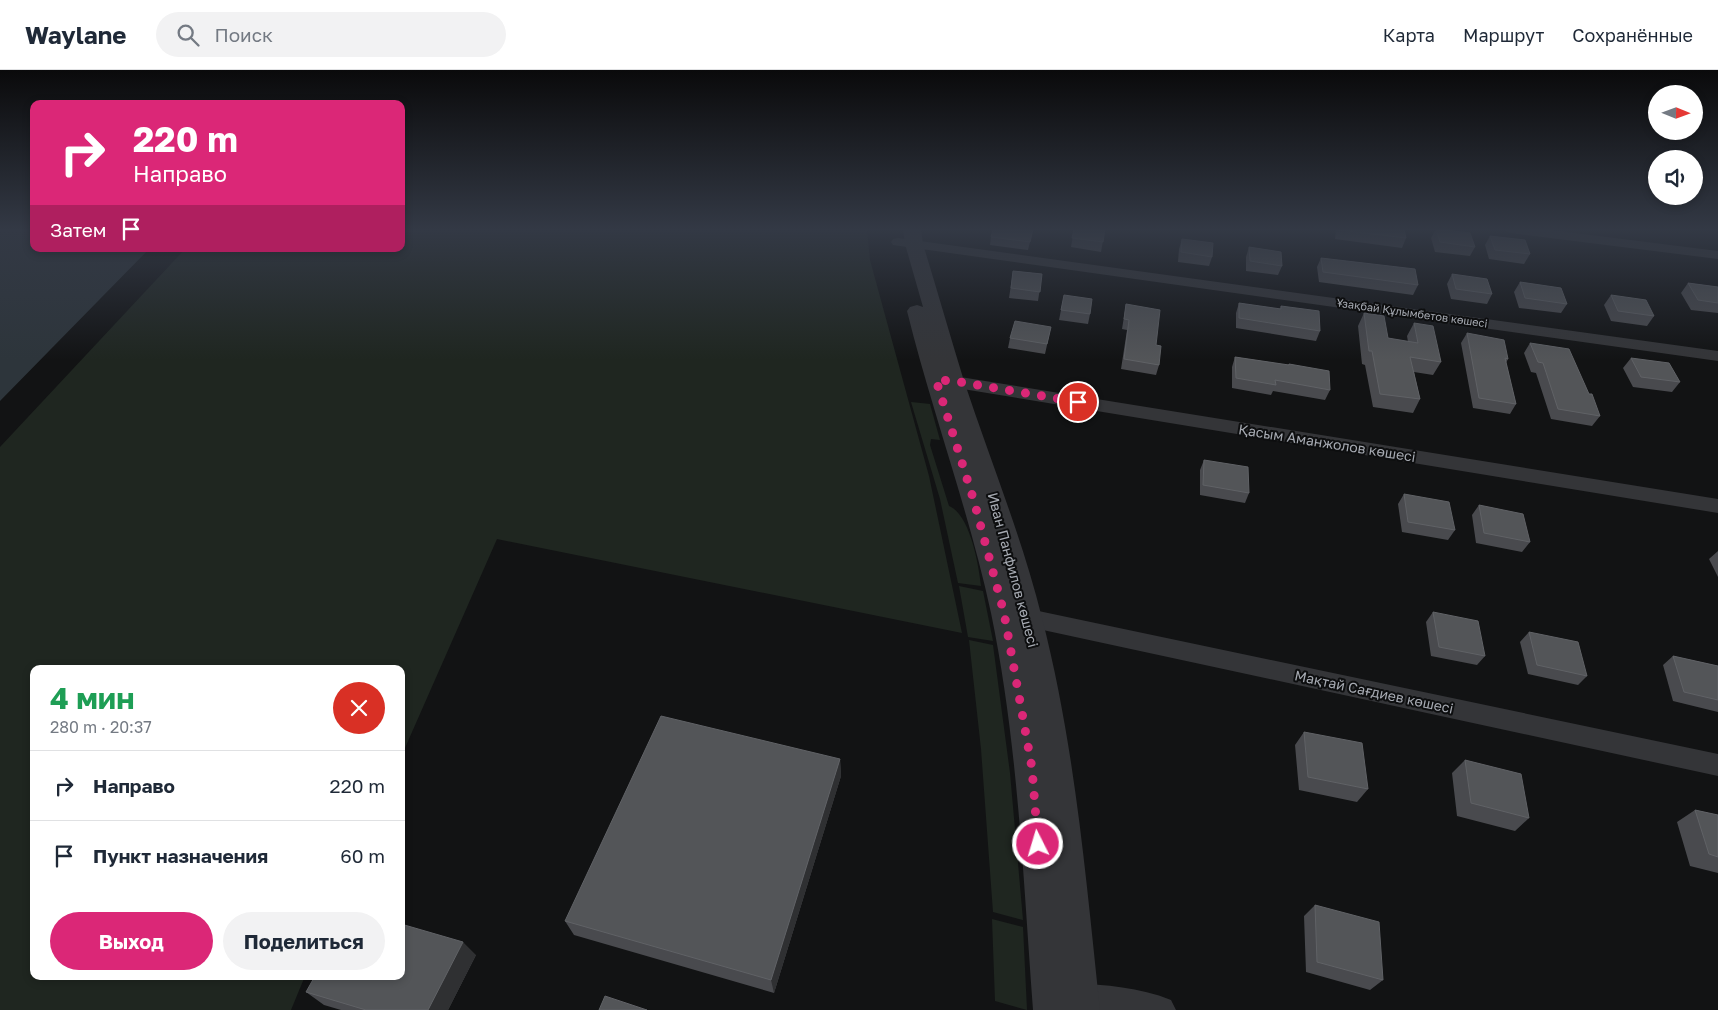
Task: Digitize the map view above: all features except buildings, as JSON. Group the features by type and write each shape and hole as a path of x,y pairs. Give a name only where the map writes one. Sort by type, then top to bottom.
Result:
{"street":[{"name":"Иван Панфилов көшесі","path":"915,273 945,380 974,501 1004,613 1032,768 1051,1003"},
{"name":"Ұзақбай Құлымбетов көшесі","path":"1155,273 1718,356"},
{"name":"Иван Панфилов көшесі","path":"945,380 996,504 1029,618 1046,706 1064,823 1082,1003"},
{"name":"Қасым Аманжолов көшесі","path":"945,380 1718,506"},
{"name":"Мақтай Сағдиев көшесі","path":"1029,618 1718,765"},
{"path":"1051,1003 1125,1001 1161,1010"}],"shaded area":[{"path":"0,273 126,273 0,401"},
{"path":"163,273 874,273 929,476 962,633 497,539 405,748 405,665 30,665 30,980 303,980 291,1010 0,1010 0,447"},
{"path":"911,402 930,404 940,440 931,439 930,445 949,506 963,519 968,530 976,554 981,586 958,583 940,499"},
{"path":"959,586 983,591 993,641 968,637"},
{"path":"969,640 993,645 1010,773 1023,920 993,912 981,749"},
{"path":"992,919 1023,927 1027,1010 995,1001"}],"route":[{"path":"1038,844 1032,768 1004,613 974,501 936,380 954,381 1078,402"}]}
